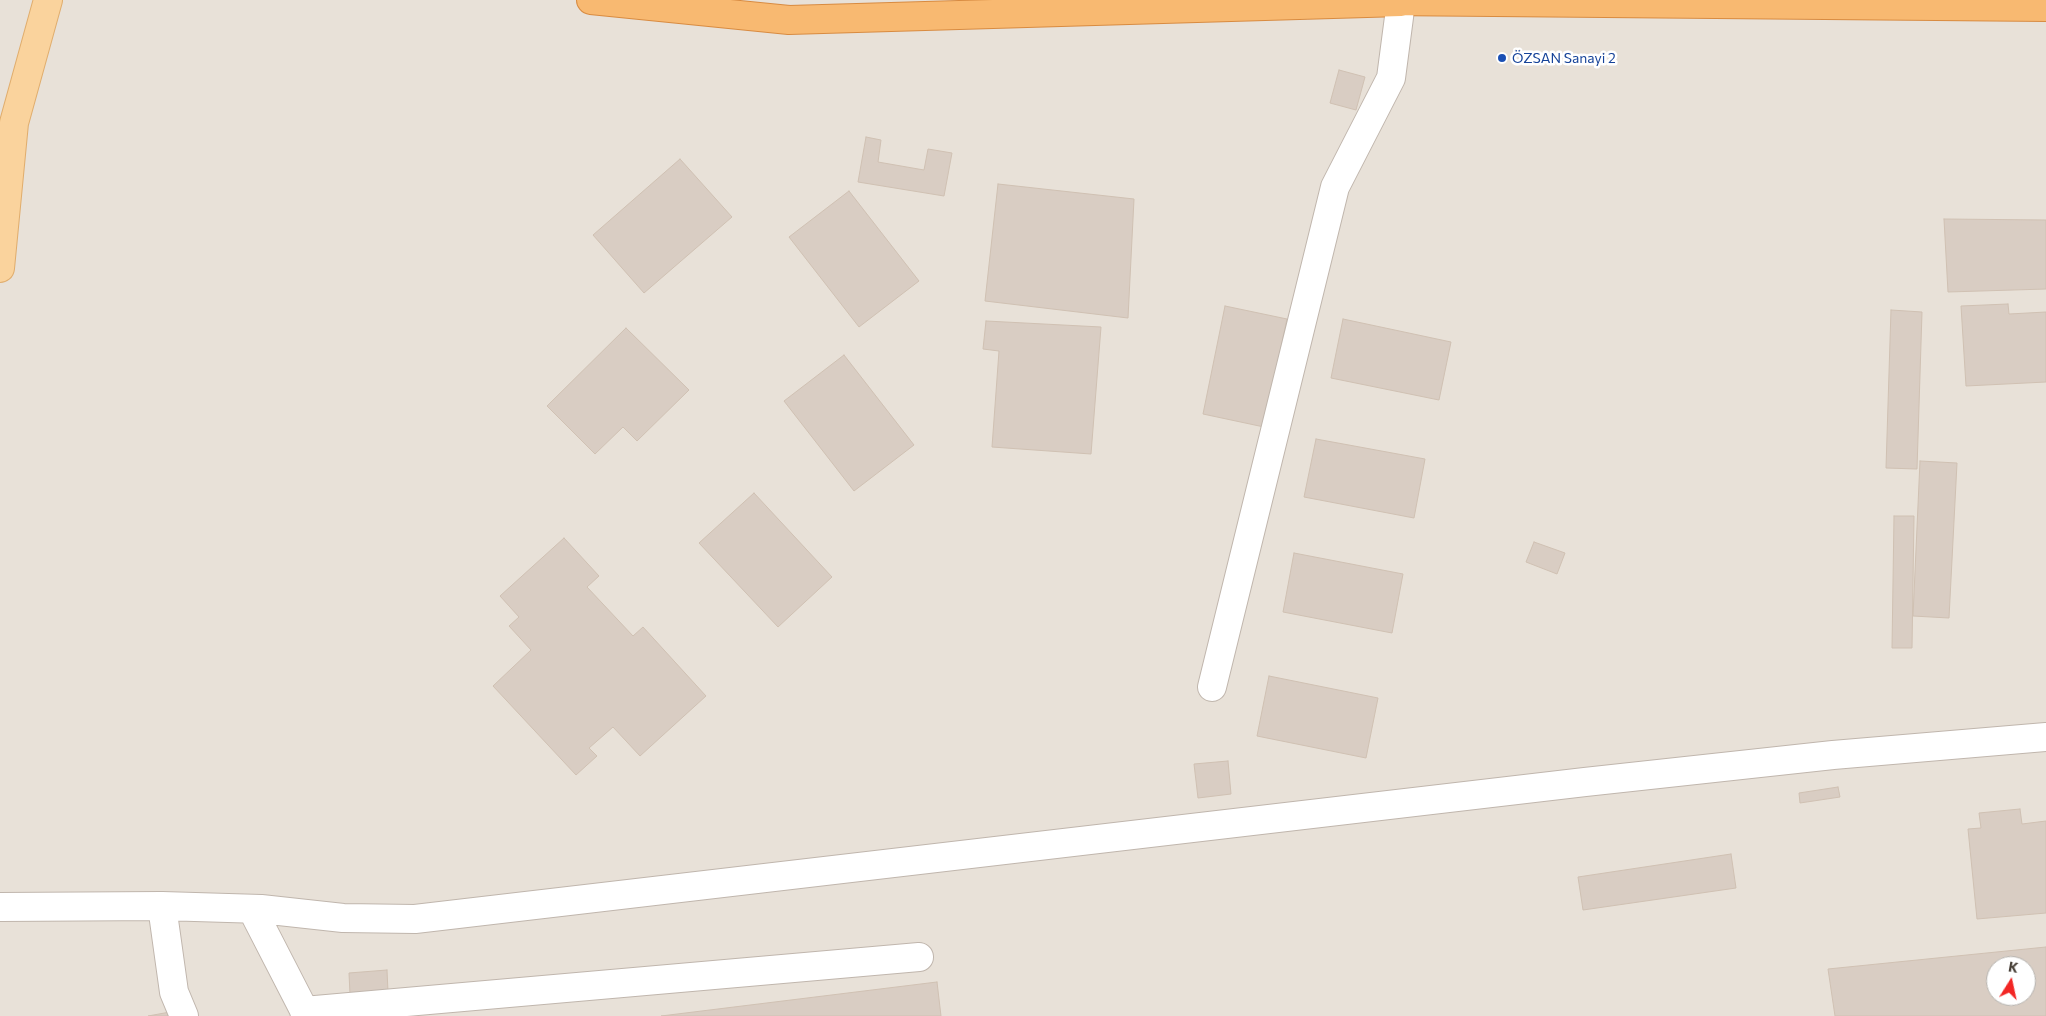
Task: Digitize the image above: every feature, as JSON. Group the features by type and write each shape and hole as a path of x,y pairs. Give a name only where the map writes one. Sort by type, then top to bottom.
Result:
{"highway":[{"path":"591,0 789,20 1401,2 2046,7"},
{"path":"1373,0 1401,2"}],"main road":[{"path":"0,268 14,123 48,0"}],"street":[{"path":"1212,687 1335,187 1392,78 1401,2"},
{"path":"0,907 162,906 252,909 343,918 415,919 1585,782 1833,755 2046,737"},
{"path":"162,906 174,992 184,1016"},
{"path":"252,909 306,1013 919,957"}],"shaded area":[{"path":"0,0 2046,0 2046,1016 0,1016"}],"building":[{"path":"1339,70 1365,77 1356,110 1330,103"},
{"path":"866,137 881,140 878,162 924,170 928,149 952,153 944,196 858,182"},
{"path":"680,159 732,217 644,293 593,235"},
{"path":"998,184 1134,199 1128,318 985,301"},
{"path":"849,191 919,281 859,327 789,237"},
{"path":"1944,219 2046,220 2046,289 1948,292"},
{"path":"2008,304 2009,314 2046,312 2046,382 1966,386 1961,306"},
{"path":"1225,306 1287,319 1264,427 1203,414"},
{"path":"1891,310 1922,312 1917,469 1886,468"},
{"path":"1343,319 1451,342 1439,400 1331,378"},
{"path":"986,321 1101,327 1091,454 992,447 999,351 983,349"},
{"path":"626,328 689,390 637,441 623,427 595,454 547,406"},
{"path":"844,355 914,445 854,491 784,401"},
{"path":"1316,439 1425,459 1414,518 1304,497"},
{"path":"1920,461 1957,463 1949,618 1913,616"},
{"path":"754,493 832,577 778,627 699,543"},
{"path":"1894,516 1914,516 1912,648 1892,648"},
{"path":"564,538 599,576 587,587 633,636 643,627 706,696 640,756 613,727 589,748 597,756 576,775 493,686 531,650 509,626 519,617 500,596"},
{"path":"1534,542 1565,553 1557,574 1526,562"},
{"path":"1294,553 1403,574 1392,633 1283,612"},
{"path":"1269,676 1378,698 1366,758 1257,736"},
{"path":"1228,761 1231,794 1198,798 1194,764"},
{"path":"1838,787 1840,797 1800,803 1799,793"},
{"path":"2020,809 2022,824 2046,821 2046,913 1977,919 1968,829 1981,828 1979,813"},
{"path":"1731,854 1736,888 1583,910 1578,877"},
{"path":"2046,947 2046,1016 1835,1016 1828,969"},
{"path":"387,970 388,992 350,994 349,973"},
{"path":"937,982 941,1016 661,1016"},
{"path":"170,1012 171,1016 148,1016"}],"place":[{"name":"ÖZSAN Sanayi 2","path":"1502,58"}]}
